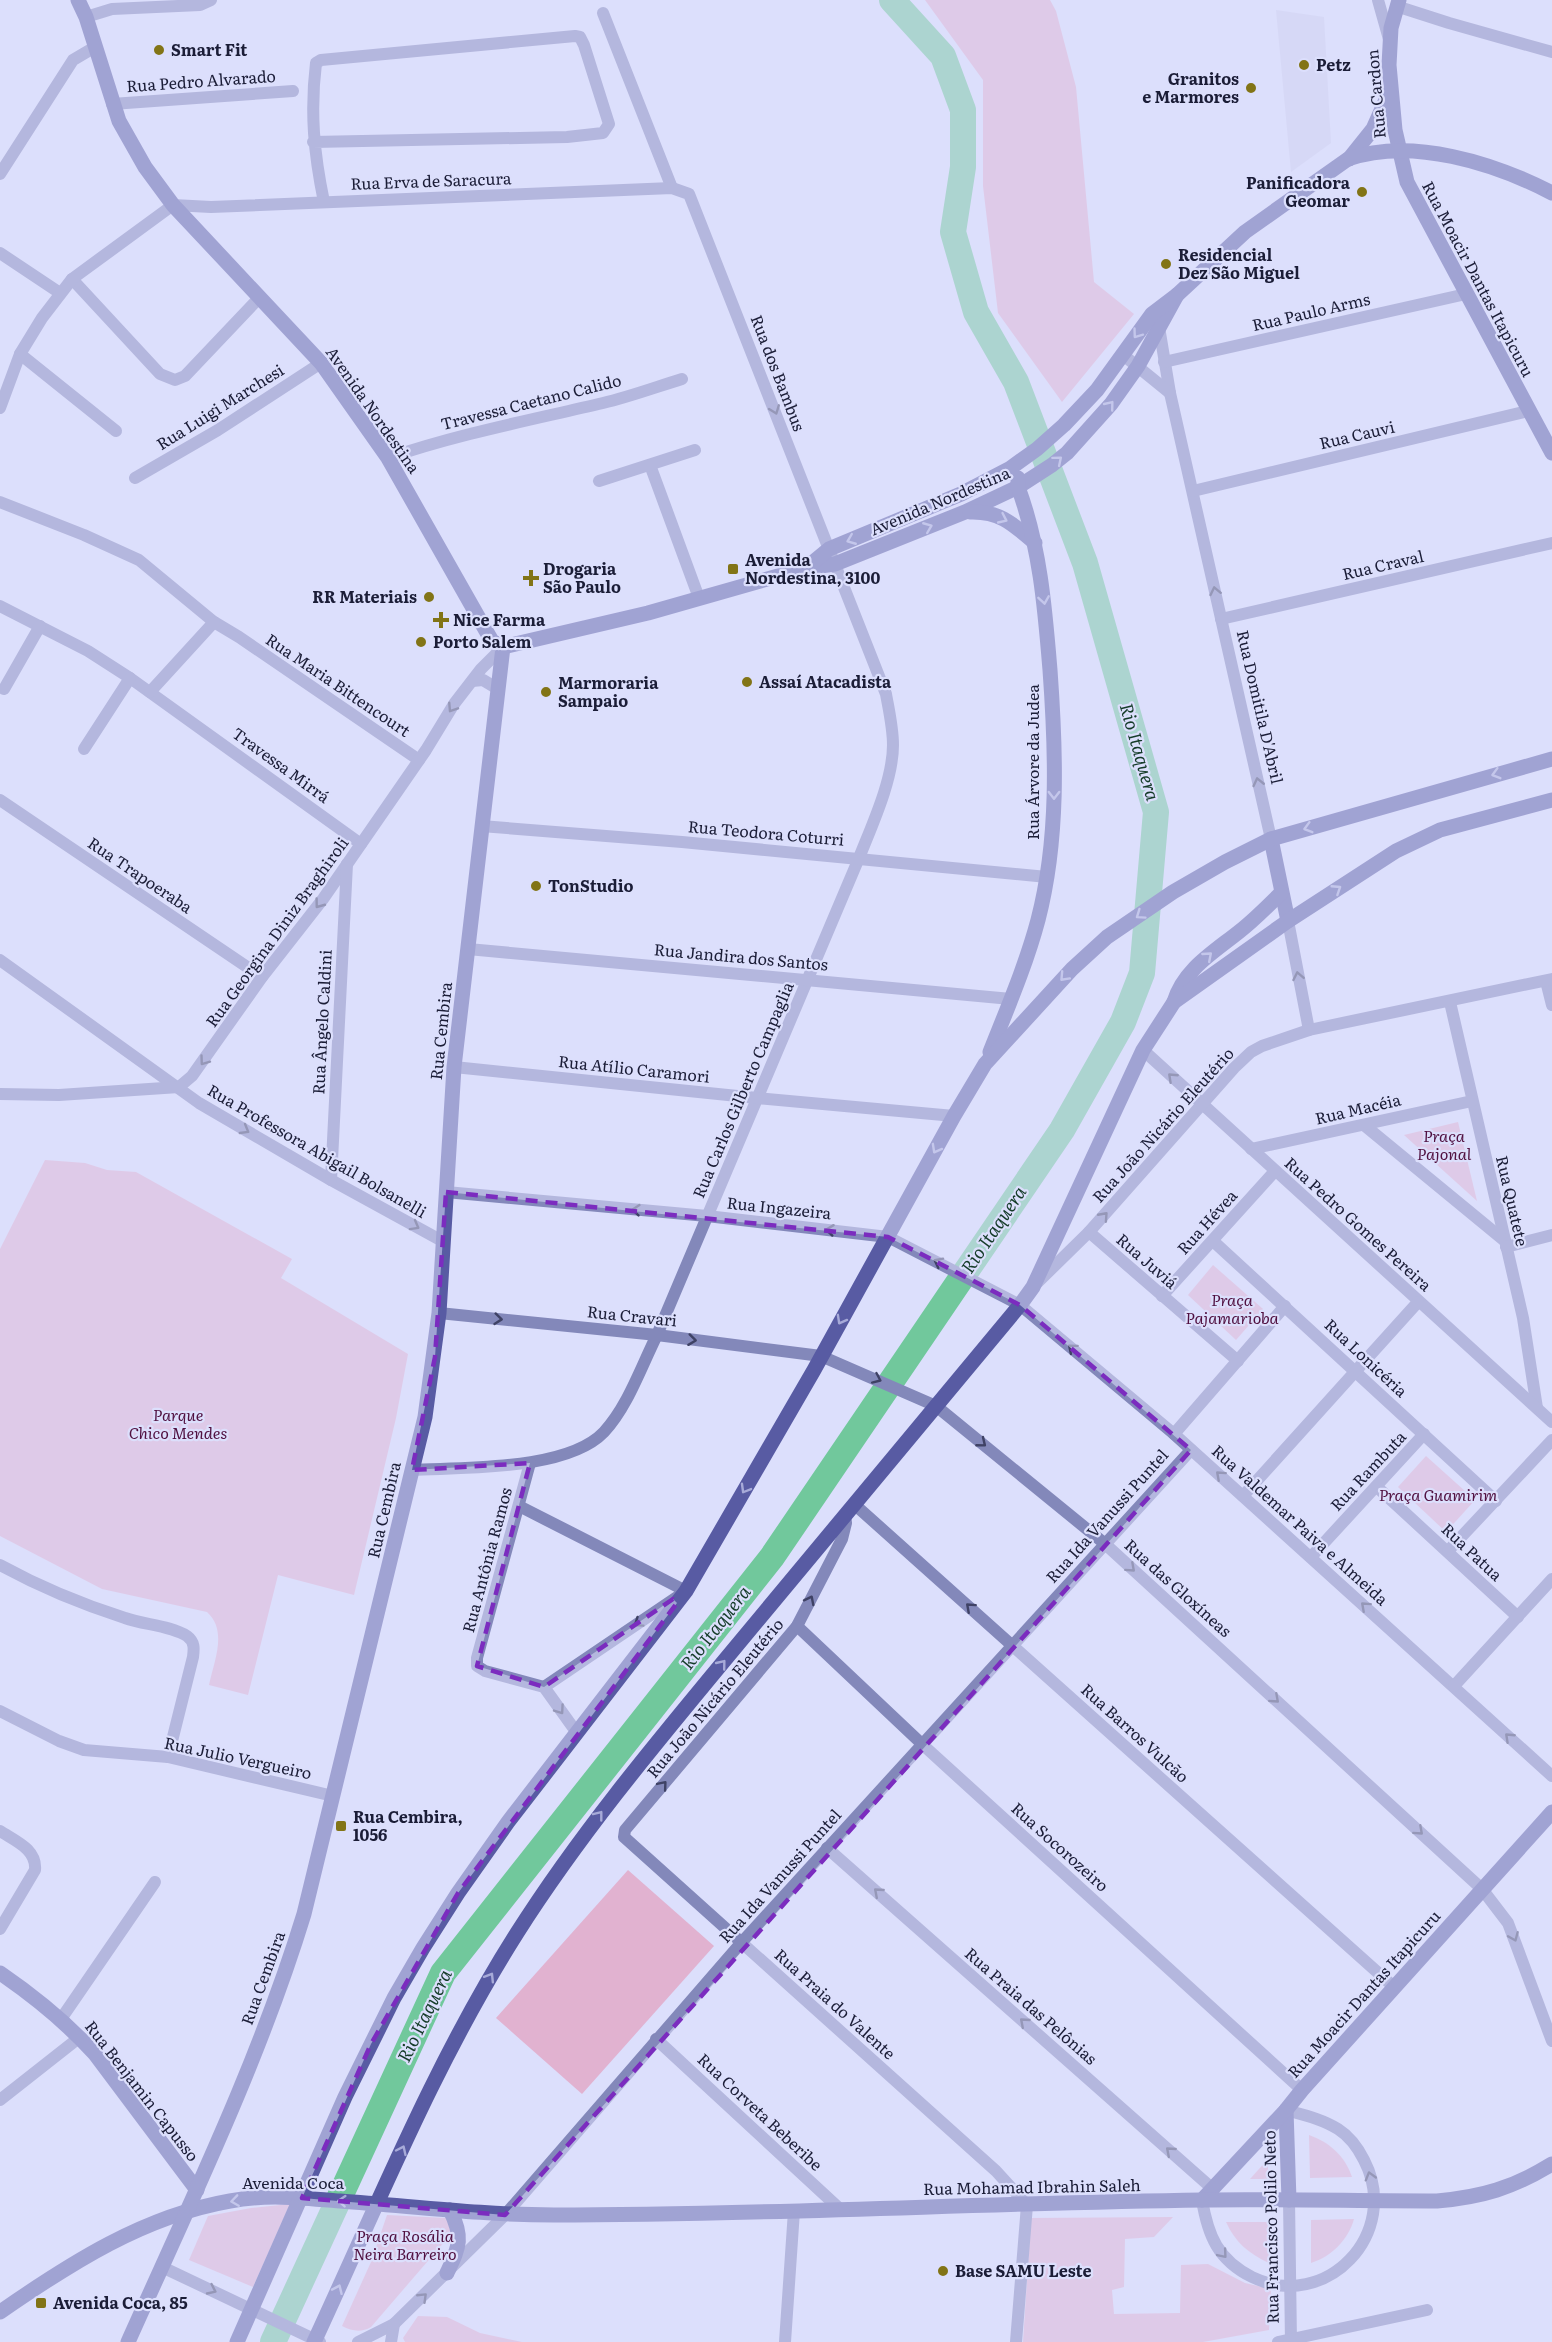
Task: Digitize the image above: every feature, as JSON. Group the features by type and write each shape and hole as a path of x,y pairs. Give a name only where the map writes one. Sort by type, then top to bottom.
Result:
{"street":[{"name":"Avenida Nordestina","path":"78,0 86,17 112,104 129,141 151,176 173,205 321,363 388,458 492,641 503,647 699,598 806,567 835,564 965,512 1018,487 1052,465 1078,441 1111,404 1138,366 1177,295"},
{"path":"86,17 112,9 200,5 211,0"},
{"path":"1378,0 1389,41"},
{"path":"1398,3 1552,52"},
{"name":"Rua Cardon","path":"1398,3 1389,41 1391,87 1399,149"},
{"path":"603,13 672,188"},
{"path":"313,142 586,136 603,133 609,124 580,37 321,60 316,63 315,71 313,142 324,202"},
{"path":"0,174 73,60 95,47"},
{"path":"1348,159 1373,129 1391,87"},
{"name":"Rua Pedro Alvarado","path":"112,104 293,91"},
{"name":"Avenida Nordestina","path":"806,567 829,549 961,494 1021,461 1064,425 1097,390 1152,314 1177,295 1245,231 1348,159 1363,154 1399,149 1470,160 1498,168 1552,192"},
{"name":"Rua Moacir Dantas Itapicuru","path":"1399,149 1407,182 1552,453"},
{"name":"Rua Erva de Saracura","path":"173,205 211,207 672,188 689,194"},
{"name":"Rua dos Bambus","path":"689,194 835,564"},
{"path":"0,408 20,354 60,293 72,279 173,205"},
{"path":"0,253 60,293"},
{"path":"72,279 160,374 175,380 185,376 260,297"},
{"name":"Rua Paulo Arms","path":"1164,362 1466,294"},
{"name":"Rua Domitila D'Abril","path":"1159,327 1170,393 1271,839 1309,1030"},
{"path":"20,354 116,431"},
{"path":"1122,354 1170,393"},
{"name":"Rua Luigi Marchesi","path":"135,478 218,429 321,363"},
{"name":"Travessa Caetano Calido","path":"388,458 497,427 605,403 682,379"},
{"name":"Rua Cauvi","path":"1193,490 1528,411"},
{"path":"599,481 695,450"},
{"name":"Rua Árvore da Judea","path":"985,1064 1027,958 1047,877 1052,839 1054,803 1052,696 1046,616 1035,543 1018,487 1021,461"},
{"path":"650,465 699,598"},
{"name":"Rua Maria Bittencourt","path":"0,502 84,535 139,560 214,622 418,760"},
{"path":"965,512 981,512 1007,519 1035,543"},
{"name":"Rua Craval","path":"1221,619 1552,543"},
{"name":"Rua Carlos Gilberto Campaglia","path":"412,1470 530,1463 578,1450 603,1433 621,1409 657,1335 859,858 883,794 893,748 886,694 835,564"},
{"name":"Travessa Mirrá","path":"0,606 88,651 130,678 361,844"},
{"path":"150,692 214,622"},
{"path":"4,689 40,626"},
{"name":"Rua Georgina Diniz Braghiroli","path":"179,1087 198,1070 262,977 347,864 454,704 503,647"},
{"name":"Rua Cembira","path":"128,2342 197,2190 284,1979 304,1914 425,1417 440,1313 454,1067 503,647"},
{"path":"84,749 130,678"},
{"path":"472,681 483,680 498,689"},
{"path":"237,2342 257,2311 308,2198 366,2054 423,1948 508,1822 686,1591 985,1064 1064,977 1107,938 1173,892 1271,839 1552,759"},
{"path":"1174,1002 1288,921 1396,851 1440,830 1552,800"},
{"name":"Rua Trapoeraba","path":"0,801 262,977"},
{"name":"Rua Teodora Coturri","path":"481,826 859,858 1047,877"},
{"name":"Rua Ângelo Caldini","path":"331,1180 347,864"},
{"path":"162,2267 316,2341 374,2203 437,2074 477,1997 550,1883 635,1770 1020,1305 1033,1287 1143,1050 1174,1002 1182,983 1192,970 1281,893"},
{"name":"Rua Jandira dos Santos","path":"468,949 1011,999"},
{"name":"Rua Professora Abigail Bolsanelli","path":"0,960 199,1103 331,1180 444,1242"},
{"path":"1549,980 1552,1005"},
{"name":"Rua João Nicário Eleutério","path":"1033,1287 1089,1232 1251,1052 1279,1039 1309,1030 1549,980"},
{"name":"Rua Quatete","path":"1450,1002 1523,1318 1537,1408"},
{"name":"Rua Pedro Gomes Pereira","path":"1143,1050 1552,1422"},
{"name":"Rua Atílio Caramori","path":"454,1067 954,1116"},
{"path":"0,1094 59,1095 179,1087"},
{"name":"Rua Macéia","path":"1251,1149 1472,1101"},
{"path":"1364,1125 1506,1244 1552,1236"},
{"name":"Rua Hévea","path":"1162,1296 1275,1170"},
{"name":"Rua Ingazeira","path":"446,1192 706,1216 888,1237 1020,1305"},
{"name":"Rua Juviá","path":"1089,1232 1238,1361"},
{"name":"Rua Lonicéria","path":"1213,1241 1496,1500"},
{"path":"1243,1496 1418,1302"},
{"name":"Rua Valdemar Paiva e Almeida","path":"1020,1305 1174,1434 1552,1776"},
{"path":"1174,1434 1285,1306"},
{"name":"Rua Cravari","path":"440,1313 657,1335 821,1356"},
{"name":"Rua das Gloxíneas","path":"821,1356 838,1361 936,1406 1104,1543 1482,1888 1508,1923 1552,2041"},
{"name":"Rua Rambuta","path":"1311,1557 1424,1434"},
{"path":"1448,1551 1552,1440"},
{"name":"Rua Ida Vanussi Puntel","path":"358,2342 394,2324 504,2214 742,1942 1191,1450"},
{"name":"Rua Antônia Ramos","path":"530,1463 477,1658 477,1666 485,1671 544,1687"},
{"name":"Rua Patua","path":"1377,1487 1518,1617"},
{"path":"519,1506 686,1591"},
{"name":"Rua João Nicário Eleutério","path":"625,1830 797,1626 842,1539 850,1509"},
{"name":"Rua Barros Vulcão","path":"850,1509 1013,1646 1394,1987"},
{"path":"0,1565 73,1601 174,1631 190,1638 193,1642 193,1657 168,1757"},
{"path":"1454,1686 1518,1617 1548,1593 1552,1579"},
{"path":"577,1733 544,1687 686,1591"},
{"name":"Rua Socorozeiro","path":"797,1626 923,1745 1302,2090"},
{"name":"Rua Julio Vergueiro","path":"0,1711 59,1741 84,1750 168,1757 333,1796"},
{"name":"Rua Moacir Dantas Itapicuru","path":"1202,2200 1214,2190 1552,1812"},
{"name":"Rua Praia do Valente","path":"625,1830 624,1840 742,1942 996,2171 1027,2205"},
{"path":"0,1831 30,1851 36,1861 35,1870 0,1929"},
{"name":"Rua Praia das Pelônias","path":"827,1848 1214,2190"},
{"path":"61,2019 155,1882"},
{"name":"Rua Benjamin Capusso","path":"0,1973 29,1993 80,2037 197,2190"},
{"path":"0,2100 80,2037"},
{"name":"Rua Corveta Beberibe","path":"656,2039 841,2210"},
{"path":"1202,2200 1206,2227 1219,2251 1238,2270 1263,2282 1290,2286 1312,2283 1333,2274 1350,2261 1364,2243 1372,2223 1375,2201 1371,2173 1358,2149 1338,2129 1313,2117 1286,2110"},
{"name":"Rua Francisco Polilo Neto","path":"1286,2110 1290,2286 1287,2341"},
{"name":"Rua Mohamad Ibrahin Saleh","path":"504,2214 794,2211 1202,2200 1437,2201 1471,2198 1512,2186 1552,2164"},
{"name":"Avenida Coca","path":"0,2312 48,2279 106,2245 158,2222 231,2201 308,2198 504,2214"},
{"path":"1016,2342 1027,2205"},
{"path":"447,2273 460,2240 460,2231 450,2210"},
{"path":"785,2342 794,2211"},
{"path":"1287,2341 1427,2310"},
{"path":"391,2342 394,2324"}],"highlighted area":[{"path":"446,1192 888,1237 1020,1305 1191,1450 505,2215 302,2198 371,2044 458,1893 677,1603 673,1599 544,1687 477,1666 530,1463 412,1470 435,1357"}],"shaded area":[{"path":"1276,10 1324,17 1331,143 1291,172"}],"green space":[{"path":"925,0 1050,0 1056,11 1076,87 1094,282 1134,314 1062,402 998,313 983,186 983,80"},
{"name":"Praça Pajonal","path":"1458,1122 1477,1201 1404,1135"},
{"name":"Parque Chico Mendes","path":"45,1160 85,1163 107,1170 136,1172 292,1259 281,1278 408,1354 396,1418 354,1595 278,1575 248,1695 209,1685 218,1647 218,1637 217,1628 207,1612 102,1589 0,1536 0,1249"},
{"name":"Praça Pajamarioba","path":"1213,1265 1263,1309 1236,1340 1188,1295"},
{"name":"Praça Guamirim","path":"1426,1456 1475,1500 1446,1532 1398,1487"},
{"path":"628,1870 714,1946 582,2094 496,2018"},
{"path":"1309,2135 1323,2142 1341,2156 1352,2177 1310,2178"},
{"path":"1268,2159 1268,2179 1250,2179"},
{"path":"290,2204 253,2287 189,2260 208,2216"},
{"name":"Praça Rosália Neira Barreiro","path":"387,2215 446,2218 452,2233 371,2327 360,2331 349,2329 342,2326 371,2262"},
{"path":"1173,2217 1154,2237 1125,2239 1124,2287 1112,2290 1114,2314 1180,2313 1181,2265 1208,2264 1245,2283 1271,2289 1269,2330 1203,2342 1023,2342 1031,2218"},
{"path":"1354,2219 1348,2234 1338,2246 1326,2256 1311,2263 1311,2220"},
{"path":"1226,2222 1269,2222 1269,2263 1243,2247"},
{"path":"418,2316 447,2317 480,2333 522,2342 405,2342 403,2338"}],"waterway":[{"name":"Rio Itaquera","path":"273,2342 443,1973 772,1557 1062,1130 1123,1022 1142,973 1156,812 1085,563 1016,382 976,312 953,232 963,167 963,110 943,56 892,0"}],"place":[{"name":"Smart Fit","path":"159,50"},
{"name":"Petz","path":"1304,65"},
{"name":"Granitos e Marmores","path":"1251,88"},
{"name":"Panificadora Geomar","path":"1362,192"},
{"name":"Residencial Dez São Miguel","path":"1166,264"},
{"name":"Avenida Nordestina, 3100","path":"733,569"},
{"name":"Drogaria São Paulo","path":"531,578"},
{"name":"RR Materiais","path":"429,597"},
{"name":"Nice Farma","path":"441,620"},
{"name":"Porto Salem","path":"421,642"},
{"name":"Assaí Atacadista","path":"747,682"},
{"name":"Marmoraria Sampaio","path":"546,692"},
{"name":"TonStudio","path":"536,886"},
{"name":"Rua Cembira, 1056","path":"341,1826"},
{"name":"Base SAMU Leste","path":"943,2271"},
{"name":"Avenida Coca, 85","path":"41,2303"}]}
